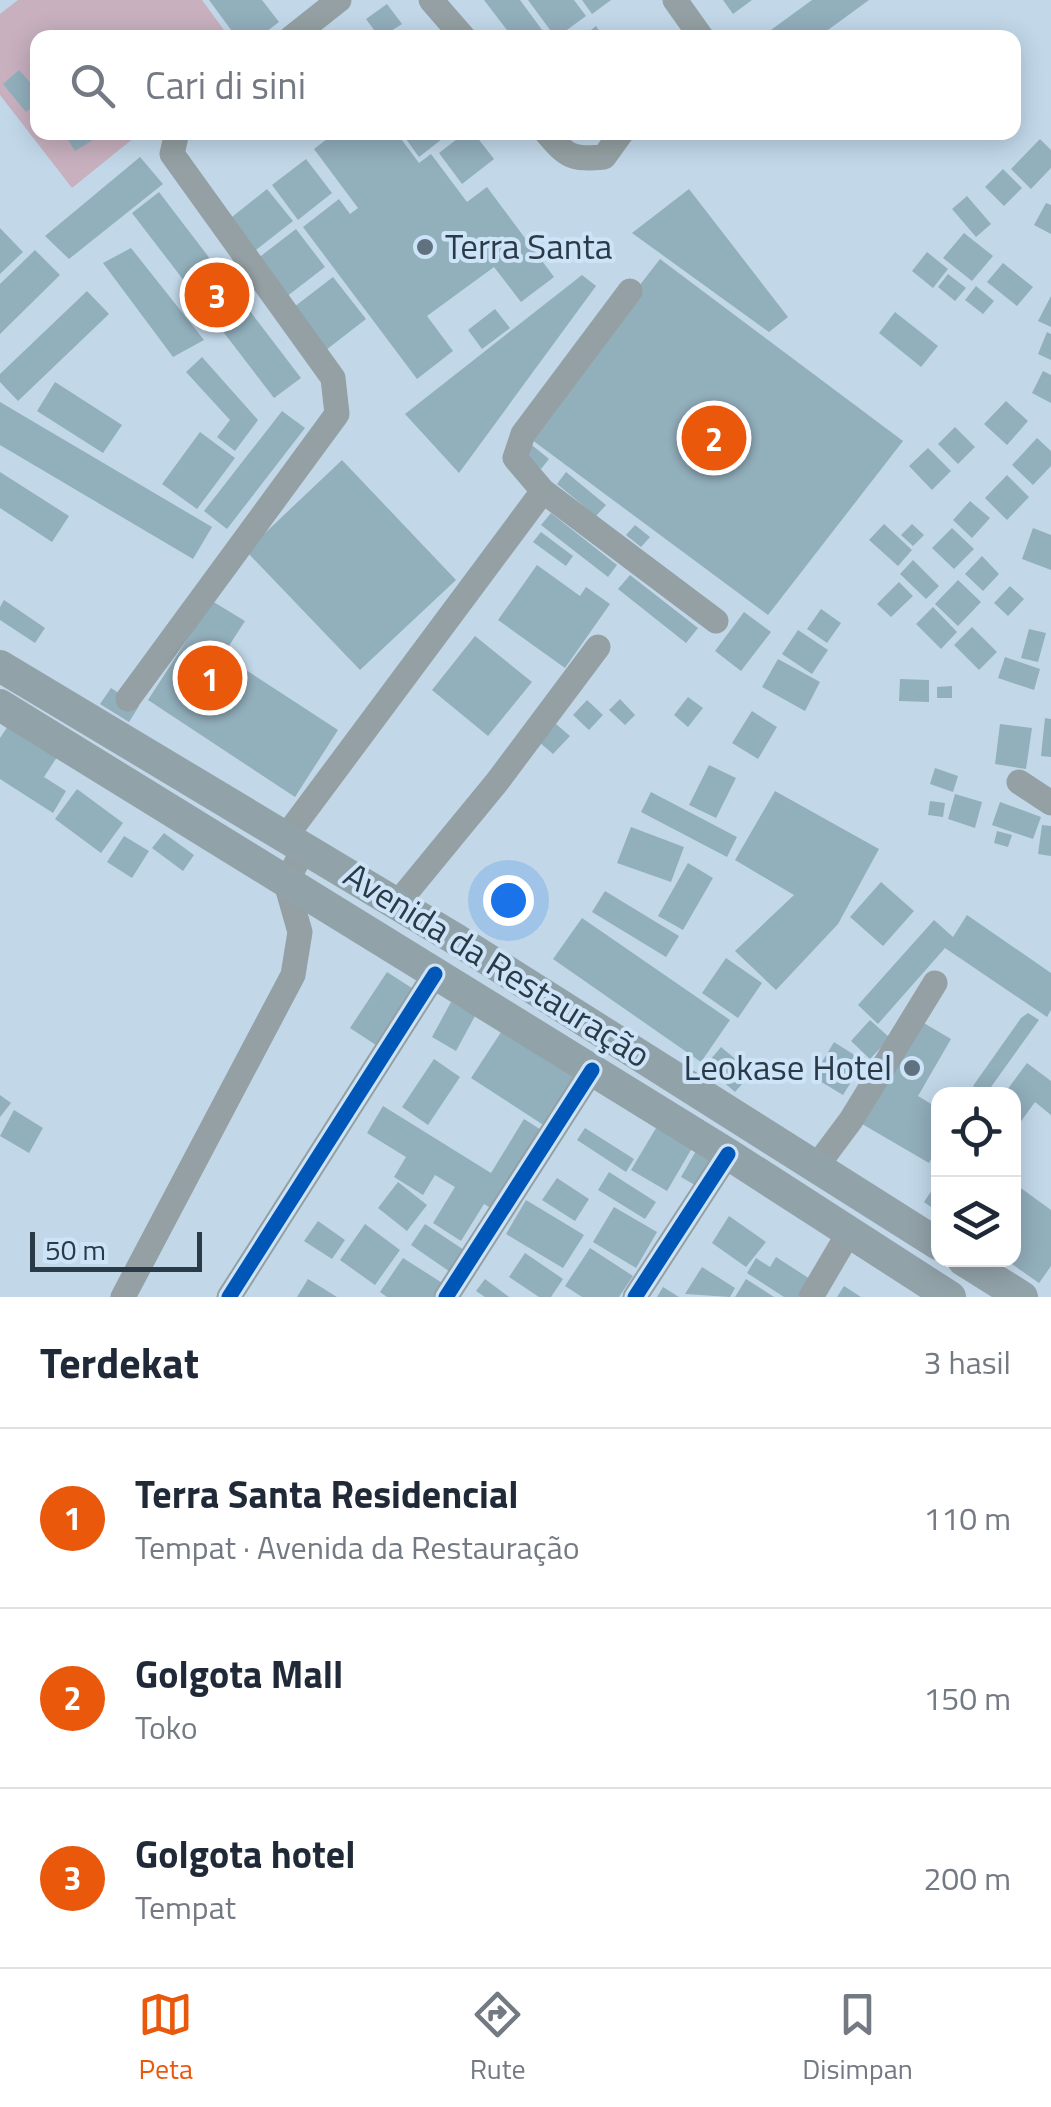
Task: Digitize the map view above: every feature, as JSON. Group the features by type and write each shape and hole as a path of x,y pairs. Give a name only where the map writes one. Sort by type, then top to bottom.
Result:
{"main road":[{"name":"Avenida da Restauração","path":"0,666 117,715 293,844 488,959 931,1240"},
{"name":"Avenida da Restauração","path":"0,704 728,1154 950,1297"},
{"path":"973,1267 1022,1297"}],"street":[{"path":"300,30 339,0"},
{"path":"432,0 457,30"},
{"path":"675,0 696,30"},
{"path":"117,715 337,414 333,378 172,154 175,140"},
{"path":"552,140 576,159 604,156 616,140"},
{"path":"630,291 523,434 515,458 543,491 716,621"},
{"path":"123,1297 293,975 300,932 286,883 293,844 543,491"},
{"path":"396,905 497,782 598,647"},
{"path":"1019,782 1051,803"},
{"path":"229,1297 435,974"},
{"path":"816,1167 851,1120 935,983"},
{"path":"446,1297 592,1070"},
{"path":"634,1297 728,1154"},
{"path":"811,1297 848,1234"}],"shaded area":[{"path":"18,0 202,0 224,30 30,30 30,134 0,95 0,14"},
{"path":"35,140 131,140 72,188"}],"building":[{"path":"209,0 262,0 279,22 268,30 231,30"},
{"path":"484,0 520,0 542,30 507,30"},
{"path":"528,0 574,0 586,16 567,30 550,30"},
{"path":"582,0 611,0 592,14"},
{"path":"723,0 752,0 733,14"},
{"path":"812,0 869,0 828,30 771,30"},
{"path":"387,4 402,24 393,30 374,30 366,19"},
{"path":"19,70 30,82 30,109 26,112 3,84"},
{"path":"1040,139 1051,150 1051,168 1031,189 1011,169"},
{"path":"68,140 93,140 75,151"},
{"name":"Terra Santa","path":"326,140 402,140 419,163 431,154 467,202 487,187 554,277 521,302 494,267 427,316 453,351 417,379 303,227 339,199 350,214 358,208 314,149"},
{"path":"407,140 441,140 419,157"},
{"name":"Terra Santa","path":"456,140 479,140 494,159 462,184 439,153"},
{"path":"140,157 163,184 69,259 45,236"},
{"path":"306,159 332,193 298,220 272,185"},
{"path":"1003,169 1022,188 1004,206 985,187"},
{"path":"267,189 293,221 252,253 227,221"},
{"path":"689,189 788,317 769,332 632,233"},
{"path":"159,192 301,378 274,398 132,213"},
{"path":"967,196 991,224 976,237 952,209"},
{"path":"1046,203 1051,205 1051,234 1034,225"},
{"path":"0,228 23,252 0,274"},
{"path":"296,229 325,267 286,297 257,259"},
{"path":"964,233 993,256 972,281 943,258"},
{"path":"131,248 204,340 173,357 103,263"},
{"path":"35,250 60,275 0,334 0,284"},
{"path":"927,252 948,269 933,288 912,271"},
{"path":"660,259 903,441 768,615 524,434"},
{"path":"1003,263 1033,287 1017,306 987,282"},
{"path":"948,274 966,288 955,301 938,287"},
{"path":"582,275 596,286 459,473 405,414"},
{"name":"Terra Santa","path":"333,277 366,319 326,350 294,307"},
{"path":"976,286 994,301 983,314 965,300"},
{"path":"87,291 109,314 18,401 0,382 0,374"},
{"path":"1051,296 1051,327 1038,321"},
{"name":"Terra Santa","path":"495,309 510,328 482,349 468,330"},
{"path":"895,312 938,346 921,367 879,333"},
{"path":"1047,332 1051,334 1051,360 1038,354"},
{"path":"202,357 258,420 235,451 217,437 230,420 186,372"},
{"path":"1043,371 1051,375 1051,403 1032,393"},
{"path":"55,382 122,425 103,453 37,411"},
{"path":"1006,401 1028,421 1007,445 984,424"},
{"path":"0,402 212,527 193,559 0,445"},
{"path":"282,411 305,428 227,529 204,511"},
{"path":"955,427 975,447 958,464 938,444"},
{"path":"200,432 235,458 197,509 162,484"},
{"path":"1037,438 1051,451 1051,466 1033,485 1012,465"},
{"path":"527,441 549,459 541,469 519,451"},
{"path":"928,448 951,471 932,490 909,466"},
{"path":"342,460 456,580 360,670 246,551"},
{"path":"0,472 69,516 52,542 0,508"},
{"path":"566,472 606,505 596,516 557,484"},
{"path":"1007,475 1029,497 1007,520 985,498"},
{"path":"970,501 990,518 972,538 953,520"},
{"path":"551,513 617,565 608,577 541,525"},
{"path":"884,524 912,550 898,566 869,540"},
{"path":"912,524 924,535 913,546 901,535"},
{"path":"635,525 650,537 641,547 626,535"},
{"path":"952,528 974,549 954,569 932,548"},
{"path":"1033,528 1051,535 1051,570 1022,559"},
{"path":"541,532 573,556 566,566 533,542"},
{"path":"982,556 999,574 983,591 965,574"},
{"path":"913,560 939,586 926,599 900,574"},
{"path":"537,565 580,596 586,587 610,604 565,668 498,620"},
{"path":"630,575 698,628 686,643 618,589"},
{"path":"958,580 981,602 958,626 935,604"},
{"path":"899,582 913,596 891,617 877,604"},
{"path":"1010,586 1024,599 1008,616 994,603"},
{"path":"4,600 45,628 35,643 0,620"},
{"path":"212,601 245,621 223,655 338,730 295,797 148,700"},
{"path":"933,607 957,632 941,649 916,624"},
{"path":"821,609 841,623 827,643 807,629"},
{"path":"744,612 771,632 741,671 715,651"},
{"path":"972,627 997,652 979,670 954,645"},
{"path":"1029,629 1046,633 1038,662 1021,658"},
{"path":"798,630 828,650 812,674 782,654"},
{"path":"475,636 532,682 488,736 432,690"},
{"path":"1005,657 1040,669 1034,690 998,678"},
{"path":"778,659 820,682 805,711 762,687"},
{"path":"900,679 929,680 929,702 899,701"},
{"path":"952,686 952,698 937,698 937,687"},
{"path":"111,688 139,706 129,722 100,704"},
{"path":"688,697 703,708 688,727 674,715"},
{"path":"620,699 635,715 625,725 609,710"},
{"path":"587,700 603,715 589,730 573,715"},
{"path":"752,711 777,727 758,759 732,743"},
{"path":"1045,718 1051,719 1051,757 1041,756"},
{"path":"556,724 570,736 553,754 539,742"},
{"path":"1000,724 1032,728 1026,769 995,764"},
{"path":"8,726 57,757 44,777 66,791 53,813 0,779 0,738"},
{"path":"709,765 736,778 716,818 689,805"},
{"path":"935,768 958,776 953,792 930,784"},
{"path":"77,789 123,823 101,853 55,819"},
{"path":"775,791 879,849 838,924 776,990 735,951 794,895 735,860"},
{"path":"651,792 737,837 727,857 641,812"},
{"path":"955,794 982,802 975,828 948,819"},
{"path":"930,801 945,803 943,817 928,815"},
{"path":"1000,802 1041,817 1033,839 992,825"},
{"path":"1042,825 1051,826 1051,856 1038,854"},
{"path":"631,827 684,847 671,882 617,863"},
{"path":"997,831 1012,835 1008,847 994,843"},
{"path":"164,833 194,855 183,871 152,848"},
{"path":"124,836 149,851 132,878 107,862"},
{"path":"688,863 713,878 683,930 658,916"},
{"path":"881,882 914,911 883,946 850,917"},
{"path":"605,891 679,936 666,957 592,912"},
{"path":"967,915 1051,973 1051,1010 1047,1017 945,948 878,1024 858,1005 934,920 953,937"},
{"path":"582,918 730,1020 701,1062 553,959"},
{"path":"726,958 762,983 738,1018 702,993"},
{"path":"387,972 418,992 382,1049 350,1028"},
{"path":"451,1002 475,1016 456,1051 432,1037"},
{"path":"1028,1013 1039,1020 991,1087 973,1086"},
{"name":"Leokase Hotel","path":"917,1019 951,1039 918,1096 931,1104 929,1163 857,1121"},
{"path":"870,1020 890,1038 870,1059 851,1041"},
{"path":"507,1023 584,1073 548,1128 471,1078"},
{"path":"834,1042 864,1061 843,1095 813,1077"},
{"path":"721,1047 752,1073 735,1092 705,1066"},
{"path":"434,1059 460,1077 428,1125 402,1107"},
{"path":"1027,1063 1051,1081 1051,1115 1035,1102 1021,1121 1021,1087 1009,1087"},
{"path":"0,1095 11,1103 0,1117"},
{"path":"383,1106 491,1173 524,1119 546,1133 497,1212 484,1204 461,1241 433,1223 455,1187 435,1175 423,1195 394,1177 406,1157 367,1133"},
{"path":"14,1110 43,1128 29,1153 0,1136"},
{"path":"659,1123 695,1143 667,1191 631,1170"},
{"path":"585,1128 634,1159 626,1172 577,1140"},
{"path":"700,1144 719,1155 700,1188 681,1177"},
{"path":"609,1172 656,1202 645,1219 598,1190"},
{"path":"557,1178 589,1199 575,1221 542,1200"},
{"path":"398,1182 427,1205 407,1231 378,1208"},
{"path":"1021,1188 1051,1210 1051,1266 1039,1283 1016,1267 1021,1267"},
{"path":"526,1200 584,1235 563,1268 506,1234"},
{"path":"614,1207 657,1232 636,1268 593,1242"},
{"path":"729,1216 766,1242 746,1267 712,1243"},
{"path":"318,1221 345,1240 332,1259 304,1241"},
{"path":"365,1224 400,1250 375,1285 340,1260"},
{"path":"425,1224 470,1254 456,1276 411,1245"},
{"path":"590,1248 633,1276 619,1297 582,1297 565,1286"},
{"path":"525,1253 563,1279 551,1297 539,1297 509,1277"},
{"path":"776,1257 810,1279 798,1297 784,1297 747,1273 756,1258 770,1267"},
{"path":"403,1258 447,1286 440,1297 387,1297 380,1292"},
{"path":"702,1267 735,1288 730,1297 685,1294"},
{"path":"308,1279 337,1297 297,1297"},
{"path":"485,1279 509,1297 485,1297 476,1291"},
{"path":"746,1279 774,1297 735,1297"},
{"path":"844,1286 861,1297 837,1297"},
{"path":"663,1287 679,1297 657,1297"}],"cycle path":[{"path":"229,1297 435,974"},
{"path":"446,1297 592,1070"},
{"path":"635,1297 728,1154"}],"place":[{"name":"Terra Santa","path":"425,247"},
{"name":"Golgota hotel","path":"217,295"},
{"name":"Golgota Mall","path":"714,438"},
{"name":"Terra Santa Residencial","path":"210,678"},
{"name":"Leokase Hotel","path":"912,1068"}]}
